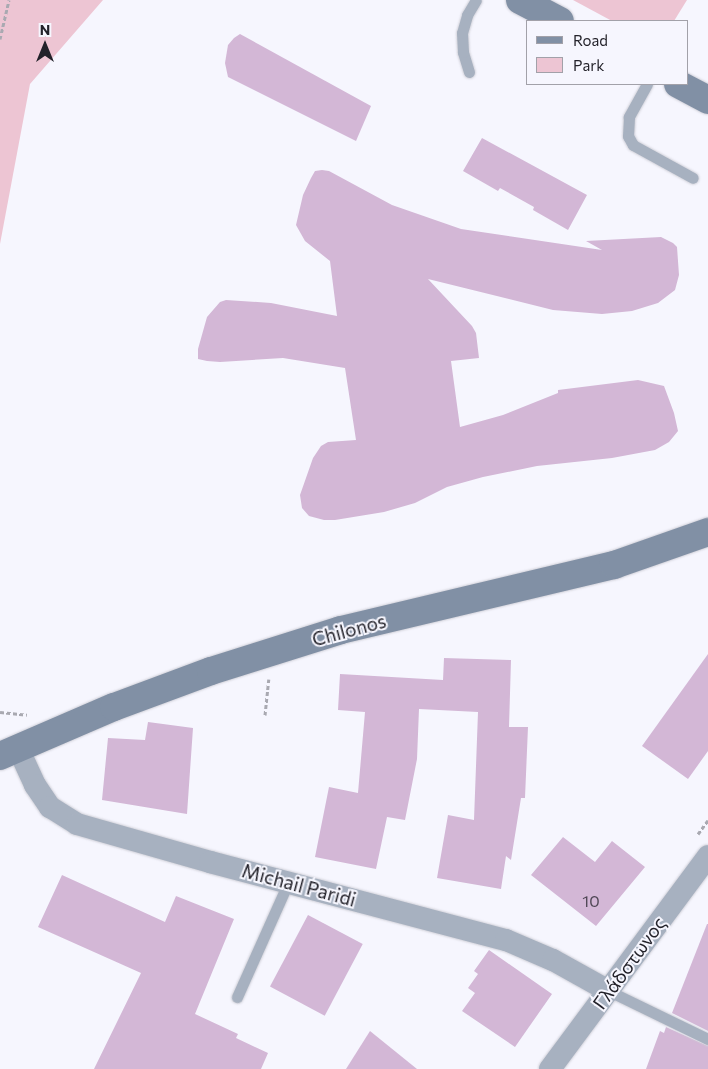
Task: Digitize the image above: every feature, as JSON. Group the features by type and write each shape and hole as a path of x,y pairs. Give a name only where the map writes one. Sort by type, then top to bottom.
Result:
{"main road":[{"path":"520,0 558,20"},
{"path":"680,85 708,100"},
{"name":"Chilonos","path":"9,752 114,707 211,671 341,630 614,565 708,532"}],"street":[{"name":"Michail Paridi","path":"9,752 46,802 59,814 77,824 288,883 506,940 532,949 609,991"},
{"name":"Γλάδστωνος","path":"550,1069 708,856"}],"lane":[{"path":"469,72 462,33 467,15 476,0"},
{"path":"646,85 629,117 628,136 633,145 645,154 693,178"},
{"path":"237,998 288,883"},
{"path":"609,991 708,1039"}],"path":[{"path":"0,39 9,0"},
{"path":"266,715 270,673"},
{"path":"696,836 708,820"}],"green space":[{"path":"0,0 103,0 30,84 0,244"},
{"path":"573,0 687,0 675,20 610,20"}],"building":[{"path":"240,34 371,106 356,141 228,77 225,63 228,45"},
{"path":"482,138 587,195 568,230 533,210 534,207 500,188 498,191 463,171"},
{"path":"315,171 329,171 392,205 461,229 602,250 586,241 661,237 673,243 677,247 679,275 675,290 658,303 632,311 602,314 553,310 428,279 472,326 476,333 479,358 451,361 460,427 503,415 558,393 558,390 638,380 664,386 674,413 678,431 669,442 655,450 612,458 537,466 483,477 447,487 415,503 384,512 335,520 324,520 309,516 302,508 300,495 313,458 321,446 328,442 356,440 345,368 283,358 220,362 207,361 198,359 198,349 207,317 220,302 226,300 271,303 337,316 330,261 305,241 296,225 303,195 311,178"},
{"path":"708,654 708,751 688,779 642,746"},
{"path":"444,658 511,660 509,727 528,727 525,798 521,798 511,860 506,856 501,889 437,878 448,815 474,820 478,712 419,709 417,759 405,820 387,817 376,869 315,857 329,787 358,793 365,712 338,710 340,674 443,680"},
{"path":"148,722 193,728 187,814 102,800 108,738 145,740"},
{"path":"563,837 595,862 612,841 645,867 596,926 531,875"},
{"path":"62,875 165,922 176,896 234,919 195,1014 238,1034 236,1038 268,1053 261,1069 94,1069 141,973 38,927"},
{"path":"308,915 363,944 325,1016 270,987"},
{"path":"708,924 708,1031 672,1013"},
{"path":"489,950 552,994 515,1047 462,1011 475,993 468,988 478,974 474,971"},
{"path":"666,1027 708,1046 708,1069 646,1069 660,1031 664,1033"},
{"path":"370,1031 417,1069 346,1069"}]}
